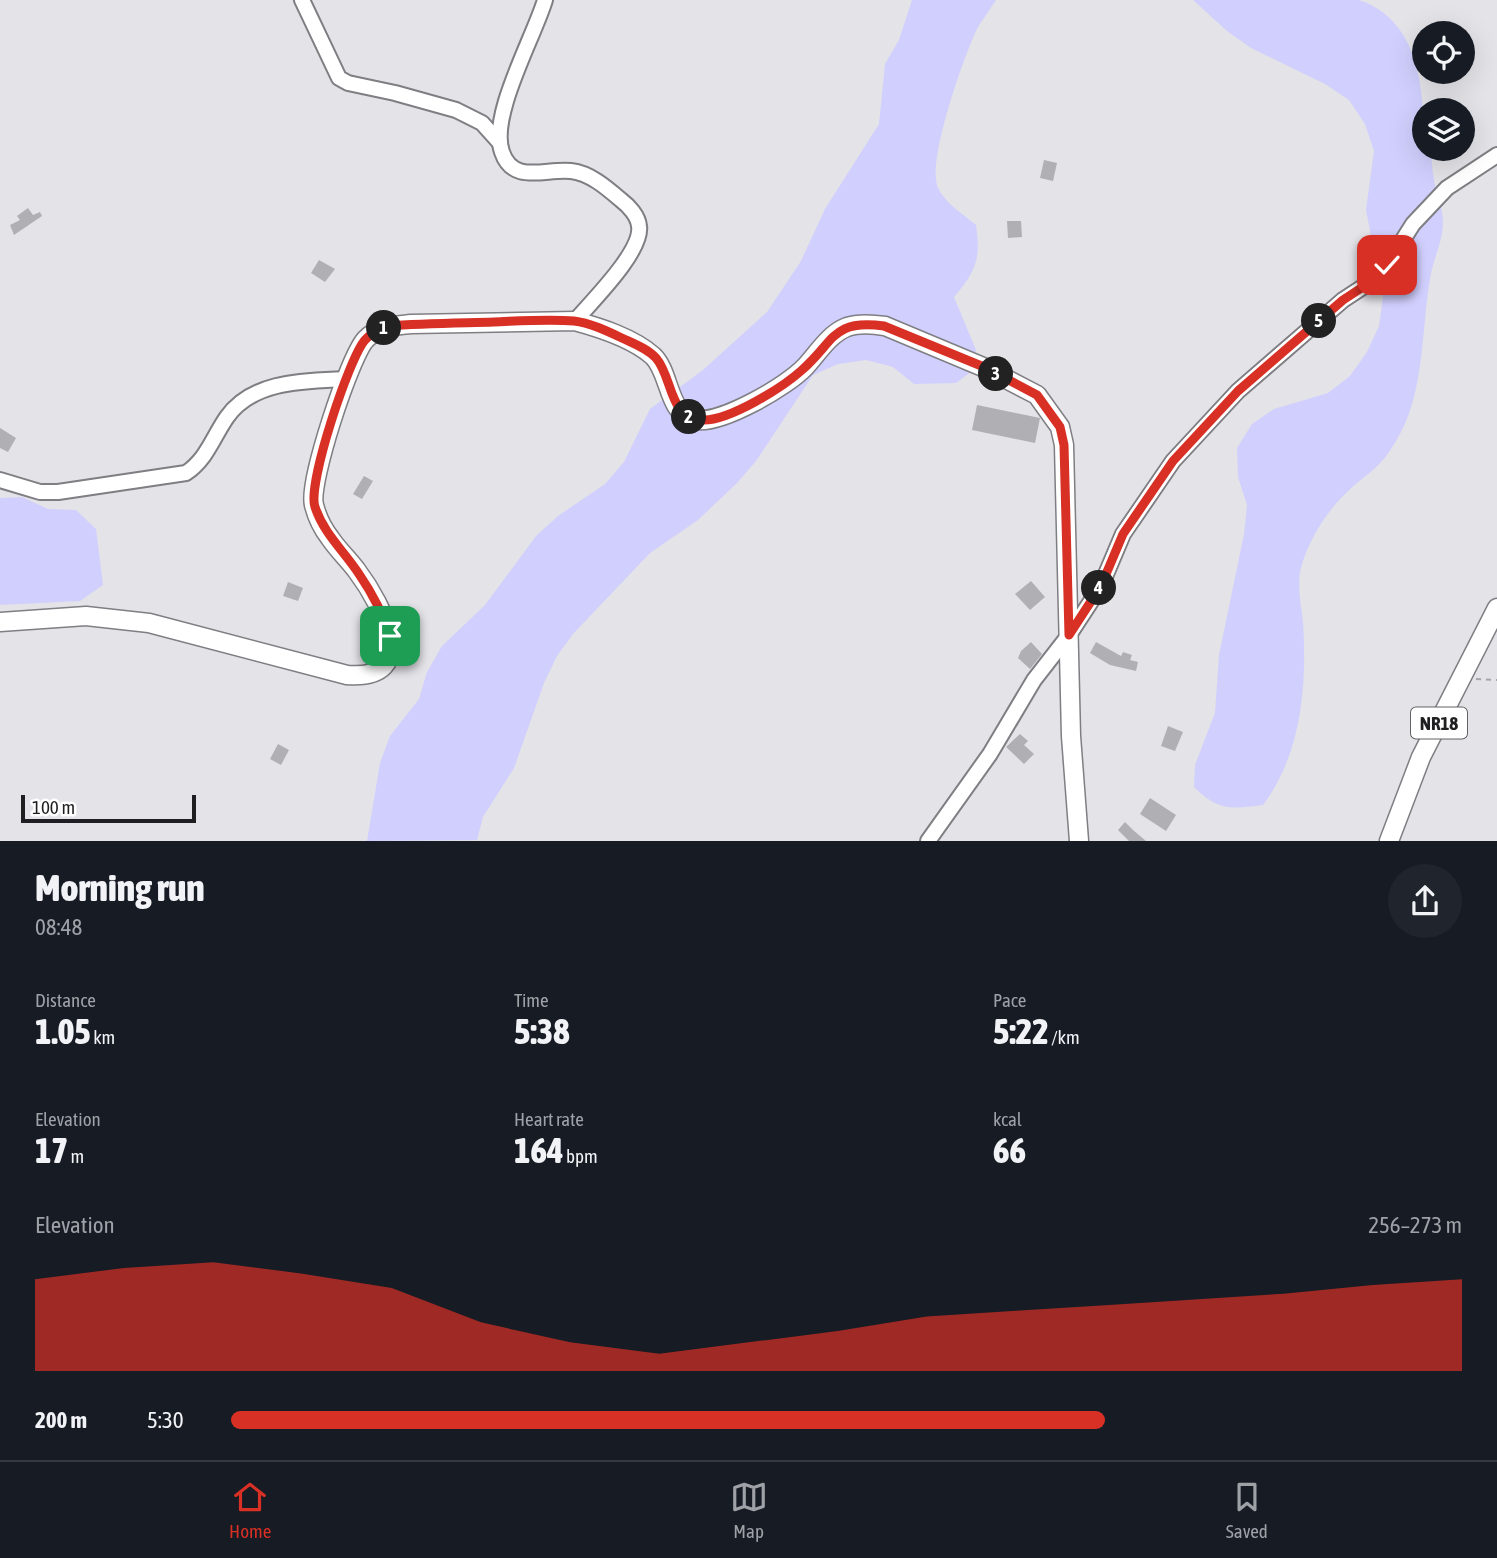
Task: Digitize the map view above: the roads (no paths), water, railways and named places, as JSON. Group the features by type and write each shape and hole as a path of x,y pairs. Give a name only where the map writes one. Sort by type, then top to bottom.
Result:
{"main road":[{"path":"0,622 86,617 149,623 347,675 361,676 380,669 388,662 391,651 385,620 359,573 330,538 313,502 316,476 346,379 363,341 374,332 388,326 575,321 623,338 656,358 664,370 674,401 682,412 692,419 713,420 739,409 803,369 834,334 848,326 884,326 984,367 1037,395 1060,427 1064,445 1075,820 1079,841"},
{"name":"NR18","path":"1389,841 1421,757 1497,608"}],"street":[{"path":"302,0 339,78 348,83 456,110 482,123 500,142"},
{"path":"545,0 518,66 499,132 508,166 522,173 571,171 592,178 623,201 637,218 638,238 628,256 575,321"},
{"path":"928,841 990,754 1034,680 1069,635 1101,586 1123,534 1173,461 1238,391 1343,300 1372,281 1387,265 1413,224 1447,188 1497,155"},
{"path":"0,480 40,492 58,492 186,473 197,465 228,415 251,394 292,382 346,379"}]}
